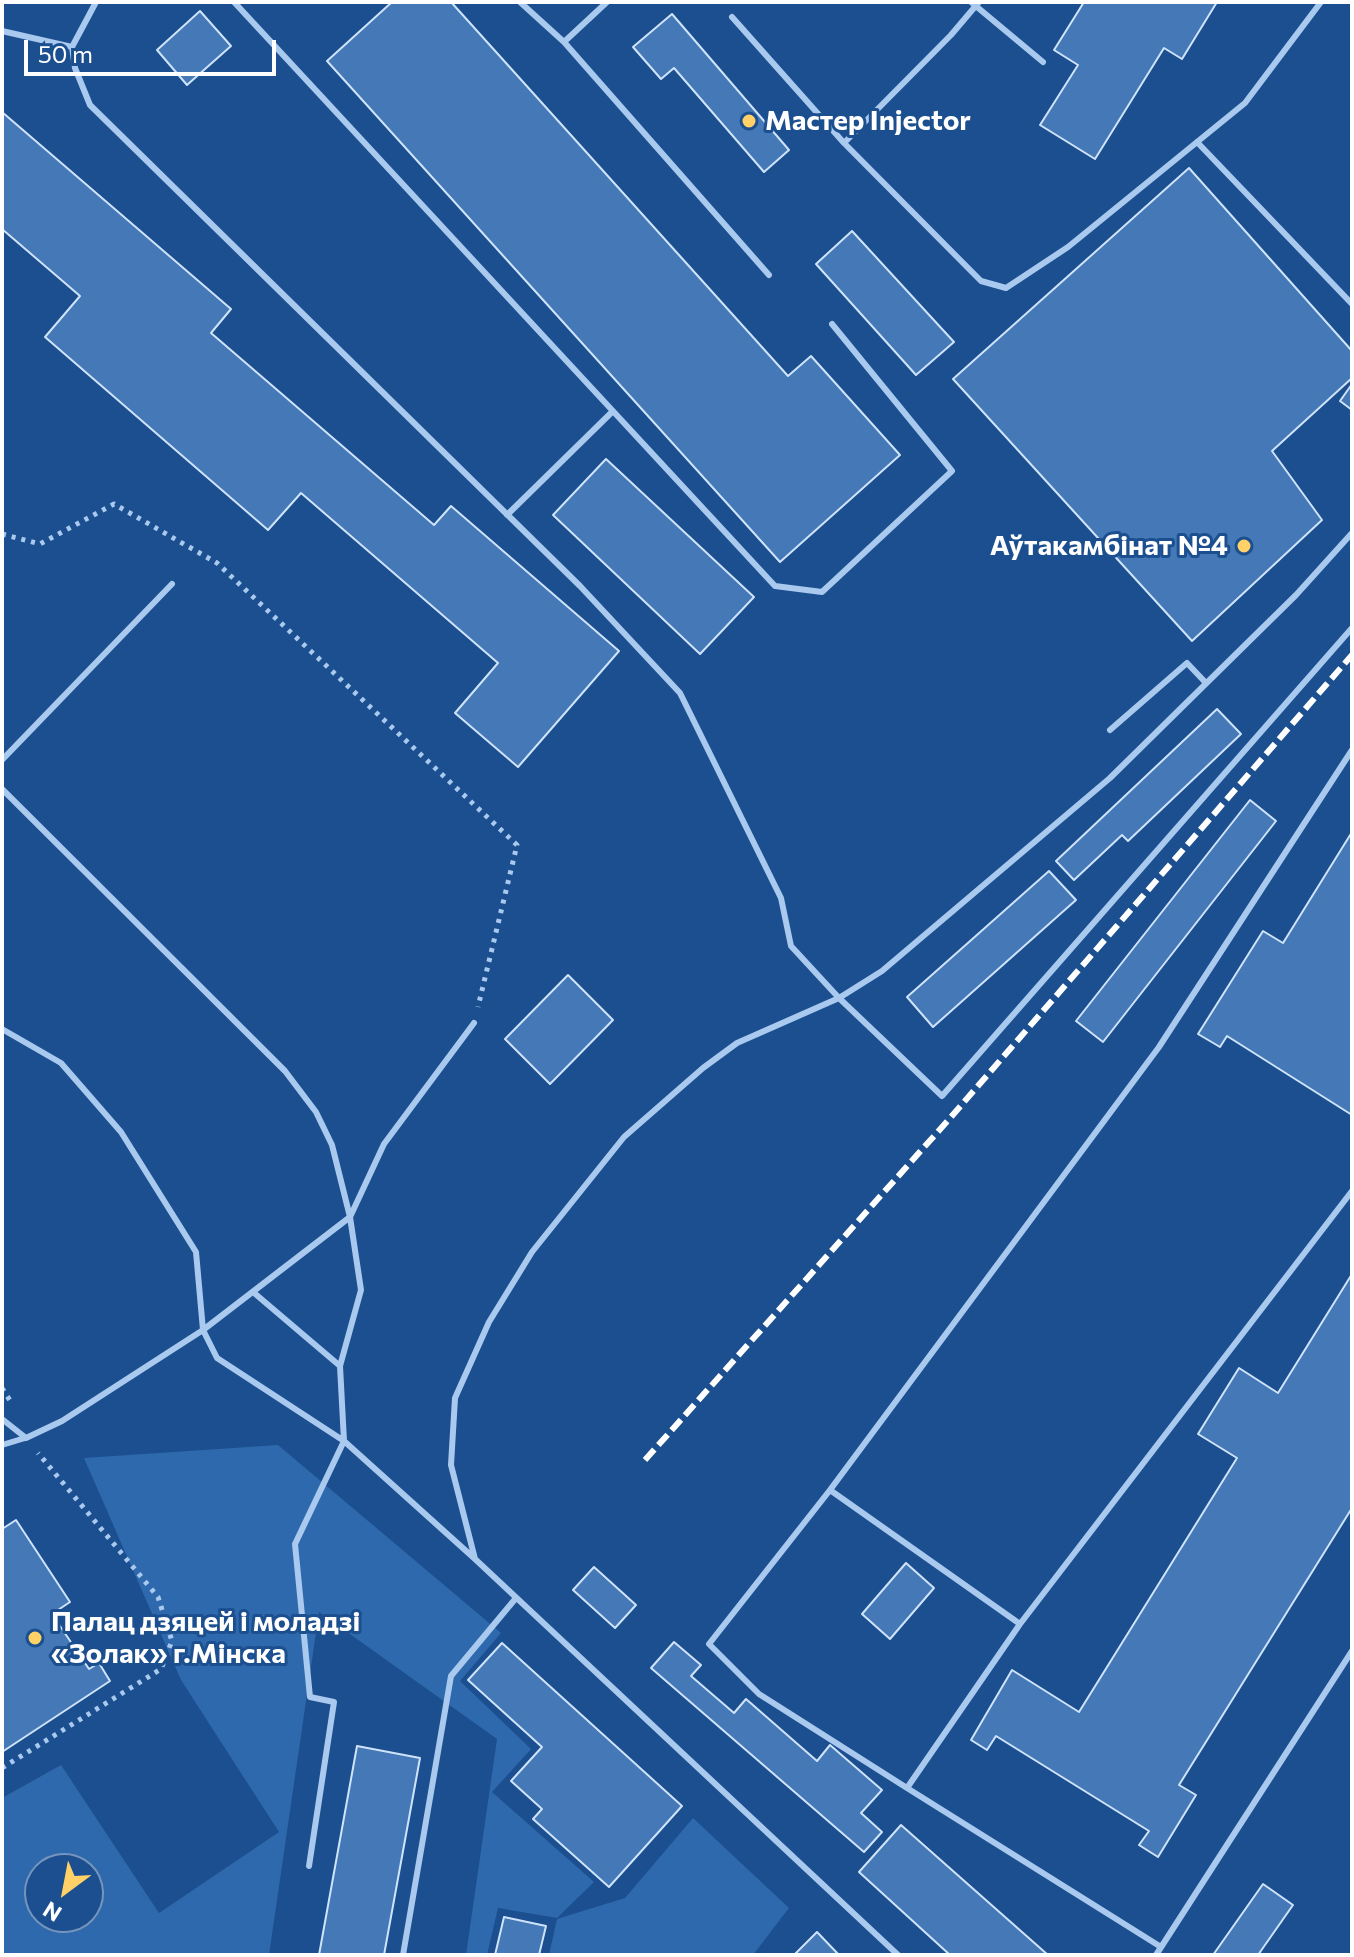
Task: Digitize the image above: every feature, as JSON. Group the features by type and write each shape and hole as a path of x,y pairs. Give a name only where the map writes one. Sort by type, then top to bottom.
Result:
{"lane":[{"path":"96,2 72,47 75,68 90,105 580,586 680,693 781,898 791,946 839,998 942,1096 1352,628"},
{"path":"234,2 775,586 822,592 952,471 832,324"},
{"path":"520,2 564,42 769,275"},
{"path":"564,42 607,2"},
{"path":"732,17 844,143 981,281 1006,288 1068,247 1245,103 1321,2"},
{"path":"844,143 951,35 975,3 1043,62"},
{"path":"2,31 72,47"},
{"path":"1197,142 1352,304"},
{"path":"507,515 613,411"},
{"path":"475,1559 451,1465 455,1398 489,1322 532,1252 624,1137 703,1068 737,1043 839,998 882,971 1110,778 1296,595 1352,533"},
{"path":"2,760 172,584"},
{"path":"1110,730 1187,663 1206,683"},
{"path":"1161,1947 759,1694 709,1644 830,1490 1159,1047 1352,750"},
{"path":"2,789 285,1071 316,1112 332,1145 350,1217 361,1290 340,1366 344,1441 295,1544 310,1697 334,1702 309,1866"},
{"path":"2,1445 26,1438 62,1421 203,1330 350,1217 384,1144 474,1023"},
{"path":"2,1029 61,1063 121,1132 196,1252 203,1330 217,1358 344,1441 475,1559 898,1955"},
{"path":"907,1788 1020,1624 1352,1191"},
{"path":"253,1292 340,1366"},
{"path":"2,1419 26,1438"},
{"path":"830,1490 1020,1624"},
{"path":"403,1955 451,1676 516,1598"},
{"path":"1156,1955 1352,1651"}],"path":[{"path":"2,534 40,544 114,504 217,563 517,845 474,1023"},
{"path":"2,1768 161,1669 172,1641 158,1597 26,1438"}],"shaded area":[{"path":"278,1445 501,1633 460,1681 531,1749 492,1792 594,1882 557,1918 498,1908 487,1955 466,1955 497,1739 319,1612 269,1955 2,1955 2,1798 61,1765 159,1913 279,1832 181,1680 84,1458"},
{"path":"693,1818 789,1908 753,1955 549,1955 557,1919 625,1898"}],"building":[{"path":"392,2 451,2 788,376 811,356 900,455 780,562 327,61"},
{"path":"1084,2 1217,2 1182,59 1164,48 1095,159 1040,125 1078,65 1054,50"},
{"path":"200,11 231,46 187,85 157,50"},
{"path":"672,14 789,150 764,172 674,68 661,79 633,47"},
{"path":"2,112 231,309 211,333 434,525 451,506 619,651 518,767 455,713 498,663 301,493 268,530 45,337 80,296 2,229"},
{"path":"1189,168 1352,351 1352,378 1272,451 1322,520 1192,641 953,379"},
{"path":"852,231 954,342 916,375 816,264"},
{"path":"1352,384 1352,410 1340,401"},
{"path":"606,459 754,597 700,654 553,515"},
{"path":"1217,709 1241,734 1128,841 1122,835 1074,880 1056,861"},
{"path":"1250,800 1276,821 1103,1042 1076,1021"},
{"path":"1352,832 1352,1115 1227,1036 1220,1047 1198,1034 1263,931 1283,943"},
{"path":"1049,871 1076,900 933,1027 907,997"},
{"path":"568,975 613,1020 550,1084 505,1039"},
{"path":"1352,1274 1352,1508 1179,1785 1196,1795 1158,1857 1139,1845 1149,1831 996,1736 987,1750 971,1740 1012,1670 1079,1712 1237,1458 1198,1434 1239,1368 1278,1393"},
{"name":"Палац дзяцей і моладзі «Золак» г.Мінска","path":"16,1520 70,1602 52,1614 89,1669 99,1663 110,1681 2,1752 2,1529"},
{"path":"906,1563 934,1588 890,1639 862,1614"},
{"path":"594,1567 636,1605 615,1628 573,1590"},
{"path":"674,1642 701,1665 691,1676 734,1713 746,1699 817,1761 830,1745 882,1790 861,1813 882,1832 864,1852 651,1668"},
{"path":"502,1643 682,1806 609,1887 533,1819 542,1809 511,1781 542,1747 468,1680"},
{"path":"357,1746 420,1758 384,1955 319,1955"},
{"path":"901,1825 1048,1955 950,1955 859,1872"},
{"path":"1263,1884 1293,1905 1258,1955 1213,1955"},
{"path":"504,1917 546,1926 539,1955 495,1955"},
{"path":"817,1932 839,1955 794,1955"}],"railway":[{"path":"645,1460 951,1117 1352,655"}],"place":[{"name":"Мастер Injector","path":"749,121"},
{"name":"Аўтакамбінат №4","path":"1244,546"},
{"name":"Палац дзяцей і моладзі «Золак» г.Мінска","path":"35,1638"}]}
